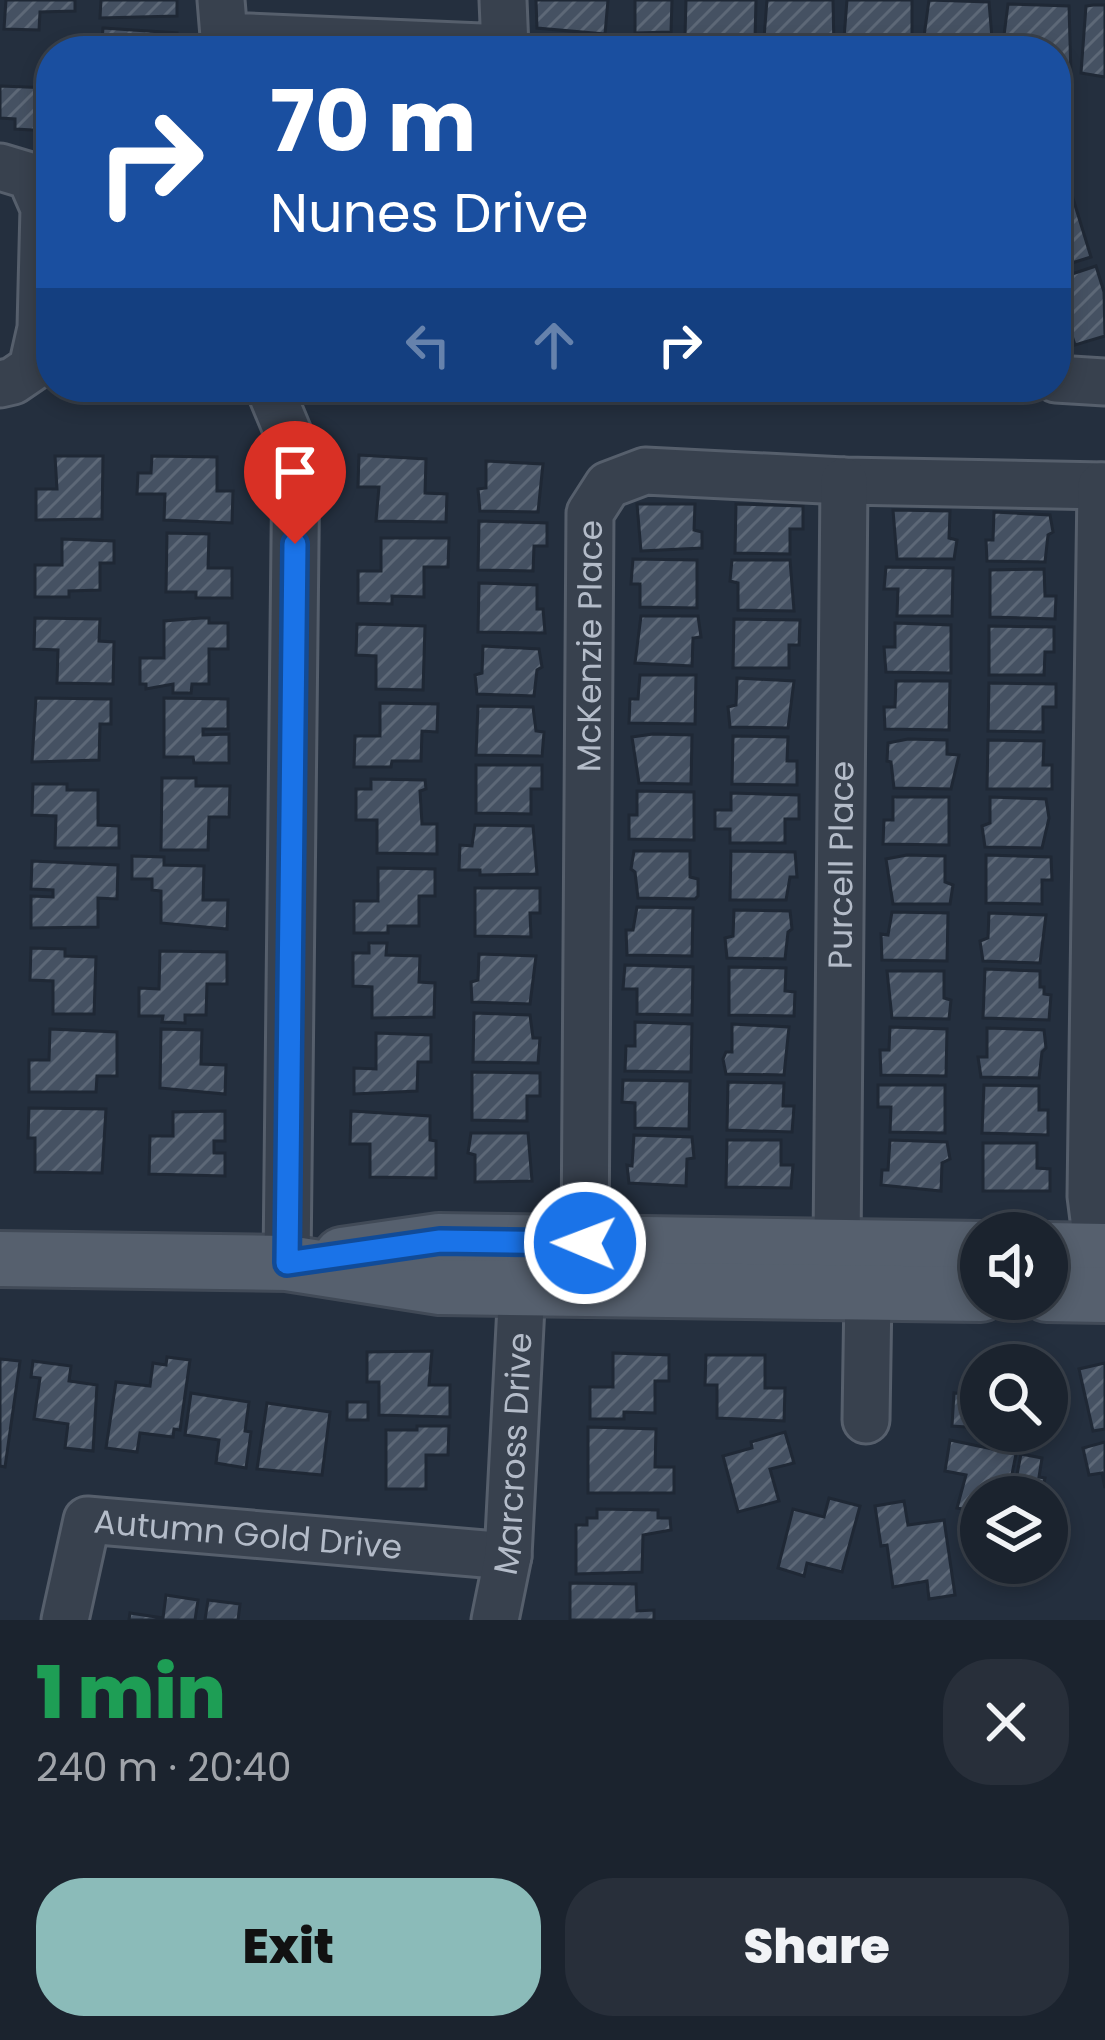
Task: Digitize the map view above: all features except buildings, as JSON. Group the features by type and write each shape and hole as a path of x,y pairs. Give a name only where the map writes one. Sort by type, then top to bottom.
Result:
{"main road":[{"path":"287,1263 440,1241 960,1249"},
{"path":"522,1287 538,1274 559,1268 700,1244"},
{"path":"0,1259 287,1263 440,1287 960,1294"}],"street":[{"path":"221,0 224,36"},
{"path":"503,0 504,36"},
{"path":"0,166 30,176 36,190"},
{"path":"0,384 32,368 36,352"},
{"path":"1071,380 1105,382"},
{"path":"275,402 296,452 287,1263"},
{"name":"McKenzie Place","path":"585,1243 590,514 608,485 645,471 844,482 1103,486"},
{"name":"Purcell Place","path":"837,1246 844,482"},
{"path":"1089,1262 1103,486"},
{"name":"Marcross Drive","path":"495,1620 508,1556 522,1287"},
{"path":"866,1420 868,1293"},
{"name":"Autumn Gold Drive","path":"65,1620 86,1520 508,1556"}],"route":[{"path":"295,544 287,1263 440,1241 585,1243"}]}
